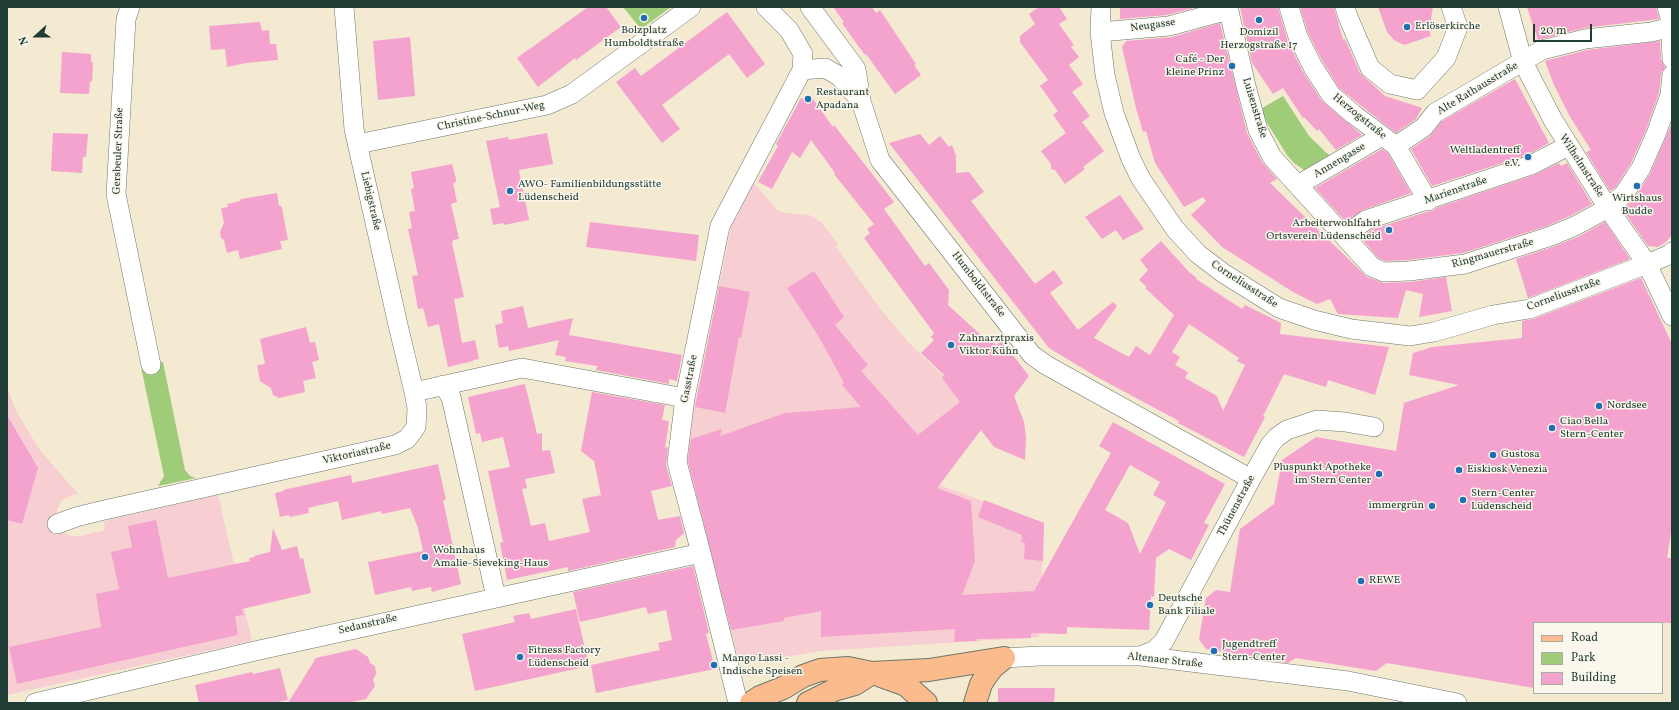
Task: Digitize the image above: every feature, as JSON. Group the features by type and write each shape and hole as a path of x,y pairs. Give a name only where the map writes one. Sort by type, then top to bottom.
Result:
{"main road":[{"name":"Altenaer Straße","path":"751,703 760,697 783,688 803,676 820,670 848,668 872,673 938,668 1004,658"},
{"path":"975,702 986,676 992,667 1004,658"},
{"path":"938,668 953,671 962,675 973,690 975,702"},
{"name":"Altenaer Straße","path":"808,703 834,690 855,684 872,673"},
{"path":"872,673 906,685 926,703"}],"street":[{"name":"Gersbeuler Straße","path":"130,7 126,19 116,194 151,365"},
{"name":"Liebigstraße","path":"344,7 352,114 414,392"},
{"name":"Christine-Schnur-Weg","path":"358,144 547,105 572,94 691,7"},
{"path":"766,7 778,17 789,30 802,54 802,70"},
{"name":"Humboldtstraße","path":"810,7 856,69 861,101 880,160 1032,355 1046,365 1251,479"},
{"name":"Corneliusstraße","path":"1101,7 1100,32 1105,75 1114,113 1131,159 1141,179 1175,229 1198,254 1224,273 1279,308 1314,320 1351,329 1410,336 1434,332 1493,315 1529,309 1647,264 1671,254 1672,252"},
{"name":"Herzogstraße","path":"1289,7 1300,40 1331,95 1389,141 1428,201"},
{"path":"1345,7 1370,68 1390,84 1417,90 1446,58 1458,27 1451,7"},
{"name":"Wilhelmstraße","path":"1508,7 1523,62 1553,120 1608,208 1647,264 1665,286 1672,316"},
{"path":"1667,7 1672,27 1672,58"},
{"name":"Neugasse","path":"1100,32 1169,26 1228,8"},
{"name":"Luisenstraße","path":"1228,8 1258,130 1272,157 1350,242"},
{"name":"Alte Rathausstraße","path":"1389,141 1424,127 1435,113 1542,50 1585,39 1651,32 1672,27"},
{"name":"Humboldtstraße","path":"802,70 825,68 839,76 861,101"},
{"name":"Gasstraße","path":"738,703 677,462 685,398 720,226 802,70"},
{"name":"Ringmauerstraße","path":"1350,242 1372,267 1384,272 1409,271 1457,266 1551,236 1575,226 1608,208 1624,194 1641,168 1656,134 1670,95 1672,75"},
{"name":"Annengasse","path":"1298,186 1389,141"},
{"name":"Marienstraße","path":"1350,242 1366,220 1428,201 1531,166 1568,146"},
{"path":"414,392 522,368 685,398"},
{"path":"443,385 451,397 496,597"},
{"name":"Viktoriastraße","path":"57,524 76,516 395,445 407,439 416,427 417,408 414,392"},
{"name":"Thünenstraße","path":"1141,656 1156,650 1164,641 1251,479 1270,446 1277,437 1287,430 1317,420 1345,422 1374,427"},
{"name":"Sedanstraße","path":"35,703 255,650 701,553"},
{"name":"Altenaer Straße","path":"1004,658 1039,656 1141,656 1348,681 1457,703"}],"shaded area":[{"path":"754,183 777,210 785,213 809,215 821,222 838,244 836,246 837,248 878,306 908,342 943,376 942,378 976,422 939,485 1044,523 1039,637 821,651 748,663 738,657 684,457 731,227"},
{"path":"7,386 15,409 39,449 79,495 75,494 61,501 57,509 56,519 65,533 72,536 80,536 105,530 104,521 218,495 252,641 7,695"}],"green space":[{"name":"Bolzplatz Humboldtstraße","path":"623,7 671,7 641,29"},
{"path":"1283,96 1309,136 1335,161 1307,172 1294,163 1287,155 1259,110"},
{"path":"163,362 185,470 190,476 196,478 158,486 164,476 141,367"}],"building":[{"path":"588,7 606,7 621,27 576,60 575,58 538,87 517,58"},
{"path":"833,7 872,7 876,13 880,10 916,64 914,65 921,75 895,94 866,54 865,55 856,43"},
{"path":"1039,7 1059,7 1067,19 1059,24 1074,45 1071,47 1079,57 1069,65 1083,84 1072,92 1090,116 1082,122 1104,151 1083,167 1085,169 1065,184 1055,170 1051,169 1051,164 1041,151 1066,133 1053,115 1058,111 1040,86 1048,80 1020,42 1020,36 1035,24 1029,14"},
{"path":"1120,7 1197,7 1167,15 1120,19"},
{"path":"1240,7 1278,7 1288,42 1303,72 1322,101 1362,135 1336,150 1319,129 1317,131 1304,117 1303,118 1283,88 1273,94 1252,63"},
{"path":"1300,7 1334,7 1343,40 1345,39 1360,73 1385,96 1422,108 1416,119 1396,133 1339,88 1308,33"},
{"name":"Erlöserkirche","path":"1378,7 1433,7 1429,30 1431,36 1404,45 1394,40 1387,32"},
{"path":"1527,7 1656,7 1659,19 1584,28 1538,40"},
{"path":"727,12 765,64 747,78 729,54 662,105 680,129 662,143 616,82 635,68 641,76"},
{"path":"260,22 262,31 269,30 270,44 276,44 278,60 246,63 227,67 225,49 211,50 209,26"},
{"path":"1220,23 1247,133 1262,162 1277,179 1270,183 1367,277 1384,283 1410,282 1446,277 1452,311 1419,317 1423,294 1406,290 1398,318 1338,314 1330,299 1317,304 1293,292 1222,247 1191,215 1206,201 1203,197 1184,207 1155,163 1146,131 1143,132 1136,108 1122,47 1126,41 1172,37"},
{"path":"410,37 415,96 378,100 373,41"},
{"path":"1660,41 1661,59 1665,67 1661,74 1659,93 1646,130 1631,163 1616,187 1610,191 1586,152 1591,150 1569,115 1554,85 1545,61 1587,50"},
{"path":"62,52 91,54 91,62 93,62 92,82 90,81 89,94 60,93"},
{"path":"1515,79 1549,143 1527,155 1432,186 1411,149 1430,136 1442,121"},
{"path":"801,98 813,99 833,127 834,125 894,202 884,209 925,266 929,263 949,290 948,305 982,336 983,335 996,345 1002,341 1029,376 1014,396 1024,422 1026,437 1025,460 994,447 981,430 937,488 971,501 975,561 962,595 1034,591 1111,453 1099,446 1113,422 1225,484 1204,523 1209,525 1191,560 1169,549 1156,558 1154,597 1151,596 1149,630 1067,627 1067,634 1031,633 1031,638 977,639 977,641 954,642 955,629 821,637 821,611 784,618 784,621 731,630 688,461 691,439 722,429 720,436 785,413 861,407 842,385 844,383 819,337 787,288 814,271 844,317 835,325 868,365 861,371 918,435 960,402 942,378 944,375 921,353 934,340 931,337 934,333 864,238 870,233 867,229 874,224 834,174 835,173 811,140 800,158 792,152 772,189 758,182 778,146 776,144","holes":["1130,465 1160,482 1153,495 1166,502 1140,554 1128,523 1105,510"]},
{"path":"1671,125 1672,235 1666,242 1658,247 1648,246 1623,210 1633,200 1650,174"},
{"path":"53,133 88,134 86,157 83,157 82,173 51,171"},
{"name":"AWO- Familienbildungsstätte Lüdenscheid","path":"547,133 553,164 519,170 529,220 504,225 504,223 493,225 490,209 500,207 486,141 508,137 509,140"},
{"path":"920,134 929,145 940,136 949,147 952,145 956,156 956,173 969,172 984,192 971,201 1035,284 1054,270 1063,283 1050,293 1078,330 1113,302 1117,306 1094,338 1129,357 1136,346 1150,355 1174,315 1145,288 1147,287 1139,280 1148,270 1140,260 1161,241 1189,272 1197,278 1196,279 1242,309 1245,305 1281,323 1280,334 1389,347 1375,395 1328,380 1326,387 1284,374 1263,416 1265,417 1244,457 1178,423 1179,421 1097,377 1049,348 889,143","holes":["1189,324 1239,358 1237,361 1245,365 1223,411 1217,396 1185,378 1188,372 1175,365 1180,357 1172,352"]},
{"path":"1382,149 1388,153 1411,193 1363,210 1346,222 1315,188"},
{"path":"1559,163 1561,166 1567,163 1592,204 1547,226 1463,253 1408,260 1386,261 1378,258 1361,238 1371,230 1433,211 1436,208 1534,175"},
{"path":"452,164 456,179 456,182 453,183 457,202 451,204 459,239 453,240 452,243 464,297 454,299 462,343 475,340 479,359 448,367 439,324 428,327 423,308 418,309 412,276 418,275 408,229 412,228 409,212 415,211 411,189 414,188 411,172"},
{"path":"277,193 279,206 282,208 288,240 280,241 282,249 240,259 238,250 227,253 224,240 221,238 220,232 224,223 221,208 228,207 227,204 240,201 241,199"},
{"path":"1120,195 1144,229 1123,240 1116,230 1102,239 1085,217"},
{"path":"590,222 699,235 696,261 586,247"},
{"path":"1605,222 1630,259 1528,298 1516,259 1580,236"},
{"name":"Stern-Center Lüdenscheid","path":"1641,278 1672,344 1672,525 1667,558 1672,558 1672,623 1533,622 1533,688 1387,663 1376,671 1296,658 1288,663 1206,649 1199,639 1206,598 1216,590 1230,592 1240,529 1274,504 1282,460 1316,437 1396,451 1404,403 1459,385 1409,375 1413,353 1432,347 1522,338 1522,321 1533,319"},
{"path":"719,286 750,292 741,338 739,337 725,413 695,407"},
{"path":"523,306 528,328 573,318 569,335 682,355 677,381 669,379 669,384 596,370 597,366 565,361 566,357 555,355 559,340 509,351 508,346 499,348 495,325 503,323 501,311"},
{"path":"306,327 310,343 315,342 319,360 312,362 316,378 303,381 305,392 279,398 273,395 271,388 260,381 257,365 265,364 260,339"},
{"path":"525,384 537,434 542,433 542,451 550,450 555,473 525,479 527,488 522,489 531,526 545,523 549,541 590,532 582,499 601,495 594,461 581,451 592,392 665,405 662,420 669,421 665,448 668,447 666,465 672,486 651,491 658,520 680,516 684,533 676,540 675,547 568,571 568,567 507,580 500,543 503,542 488,471 510,467 503,437 482,442 480,433 476,434 468,397"},
{"path":"7,415 38,468 22,524 7,520"},
{"path":"438,464 446,500 443,500 461,584 432,592 431,587 412,591 411,587 375,595 368,562 423,551 418,528 410,508 382,514 381,511 342,520 338,501 308,508 309,513 290,517 289,515 280,517 275,493 284,491 283,490 351,475 352,483"},
{"path":"984,500 1044,523 1043,561 1024,559 1025,543 1021,542 1022,535 978,517"},
{"path":"156,520 168,578 250,561 249,558 270,552 273,528 282,550 297,546 300,559 303,558 311,593 242,609 244,615 235,616 238,635 17,684 9,647 101,627 96,594 119,589 111,552 132,547 128,526"},
{"path":"693,566 709,633 706,634 715,669 596,693 591,665 660,650 658,643 672,640 666,610 648,614 646,607 580,622 573,592"},
{"name":"Fitness Factory Lüdenscheid","path":"576,609 589,666 475,691 462,634 515,622 513,616 529,613 531,619"},
{"path":"356,649 368,657 370,663 375,666 376,674 373,680 375,686 366,699 347,703 288,703 316,658"},
{"path":"280,668 288,700 272,703 199,703 195,685 252,672 253,674"},
{"path":"998,688 1055,688 1054,703 998,703"}],"place":[{"name":"Bolzplatz Humboldtstraße","path":"644,18"},
{"name":"Domizil Herzogstraße 17","path":"1259,20"},
{"name":"Erlöserkirche","path":"1407,27"},
{"name":"Café - Der kleine Prinz","path":"1232,66"},
{"name":"Restaurant Apadana","path":"808,99"},
{"name":"Weltladentreff e.V.","path":"1528,157"},
{"name":"Wirtshaus Budde","path":"1637,186"},
{"name":"AWO- Familienbildungsstätte Lüdenscheid","path":"510,191"},
{"name":"Arbeiterwohlfahrt Ortsverein Lüdenscheid","path":"1389,230"},
{"name":"Zahnarztpraxis Viktor Kühn","path":"951,345"},
{"name":"Nordsee","path":"1599,406"},
{"name":"Ciao Bella Stern-Center","path":"1552,428"},
{"name":"Gustosa","path":"1493,455"},
{"name":"Eiskiosk Venezia","path":"1459,470"},
{"name":"Pluspunkt Apotheke im Stern Center","path":"1379,474"},
{"name":"Stern-Center Lüdenscheid","path":"1463,500"},
{"name":"immergrün","path":"1432,506"},
{"name":"Wohnhaus Amalie-Sieveking-Haus","path":"425,557"},
{"name":"REWE","path":"1361,581"},
{"name":"Deutsche Bank Filiale","path":"1150,605"},
{"name":"Jugendtreff Stern-Center","path":"1214,651"},
{"name":"Fitness Factory Lüdenscheid","path":"520,657"},
{"name":"Mango Lassi - Indische Speisen","path":"714,665"}]}
